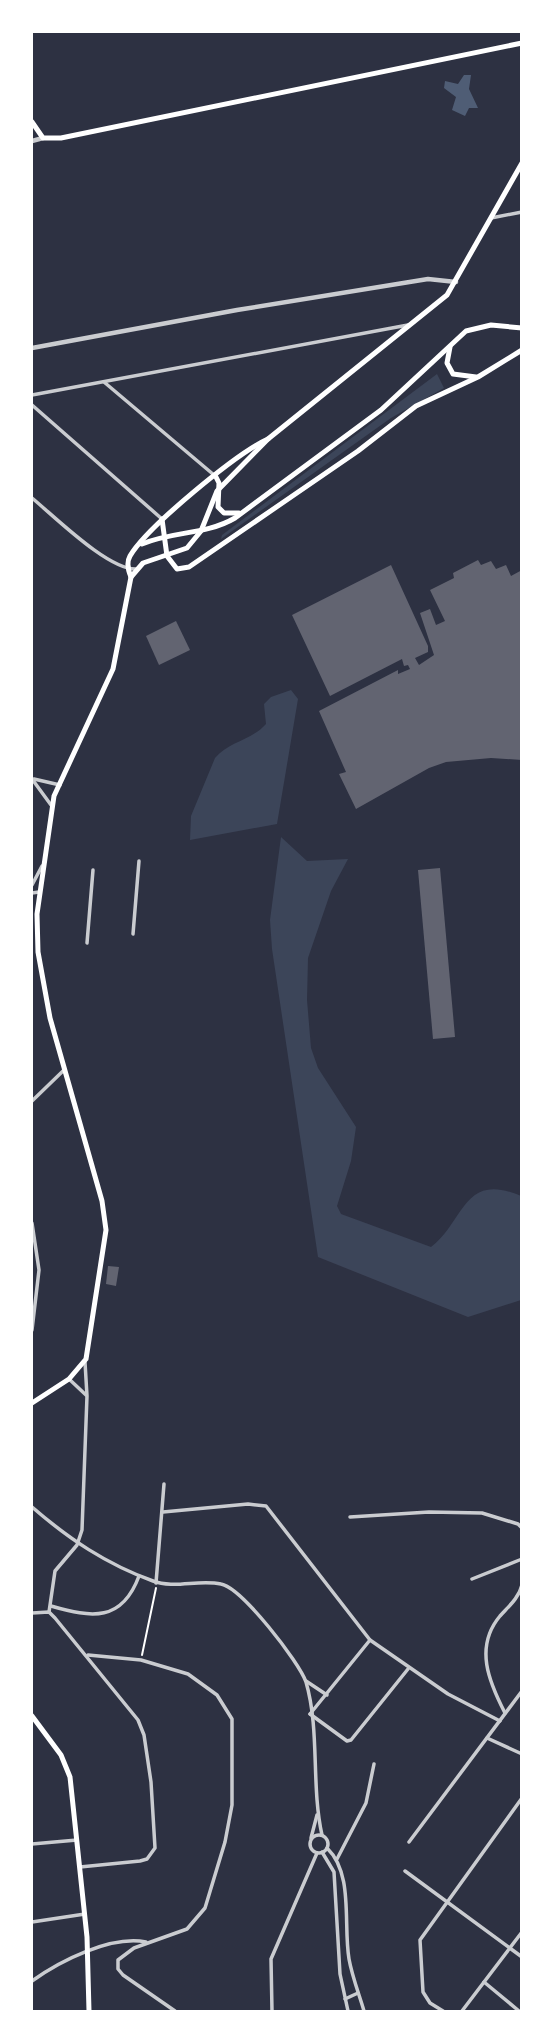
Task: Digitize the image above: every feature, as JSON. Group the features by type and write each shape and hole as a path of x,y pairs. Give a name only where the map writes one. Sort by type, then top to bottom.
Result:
{"main road":[{"path":"32,122 43,138 61,138 522,43"},
{"path":"131,577 128,569 130,556 162,519 268,439 447,295 522,163"},
{"path":"139,545 164,535 201,531 224,524 381,410 452,344 477,326 522,328"},
{"path":"452,344 448,354 449,369 457,376 478,377"},
{"path":"162,519 167,556 177,569 196,564 416,406 478,377 522,350"},
{"path":"32,1403 69,1379 85,1362 106,1230 102,1200 64,1070 42,980 35,893 51,807 113,669 131,577 151,559 187,548 201,531 217,491 268,439"},
{"path":"216,477 219,483 216,500 221,512 242,512"},
{"path":"32,1716 66,1764 85,1914 89,2011"}],"street":[{"path":"32,141 43,138"},
{"path":"491,218 522,212"},
{"path":"32,348 428,279 456,282"},
{"path":"32,396 414,324"},
{"path":"104,382 216,477"},
{"path":"32,405 162,519"},
{"path":"32,498 94,548 128,569 137,569"},
{"path":"32,779 60,785"},
{"path":"32,779 45,793 51,807"},
{"path":"133,934 139,861"},
{"path":"32,885 42,866"},
{"path":"87,943 93,870"},
{"path":"32,906 37,914"},
{"path":"32,1101 64,1070"},
{"path":"32,1223 39,1270 32,1330"},
{"path":"49,1612 55,1571 77,1545 84,1516 88,1396 85,1362"},
{"path":"69,1379 88,1396"},
{"path":"156,1583 164,1484"},
{"path":"163,1513 248,1504 266,1506 370,1640 408,1669 500,1721"},
{"path":"32,1507 77,1545 156,1583 215,1583 235,1589 260,1617 305,1680 327,1695"},
{"path":"350,1517 429,1512 482,1513 518,1524 522,1528"},
{"path":"472,1579 522,1559"},
{"path":"51,1606 88,1615 102,1615 122,1606 134,1590 139,1576"},
{"path":"505,1713 488,1669 486,1639 493,1625 521,1588"},
{"path":"32,1613 49,1612"},
{"path":"49,1612 88,1655 133,1713 144,1735 155,1844 147,1859 80,1867"},
{"path":"310,1714 370,1640"},
{"path":"88,1655 165,1665 205,1685 217,1695 232,1719 232,1805 225,1842 205,1908 187,1929 127,1951 117,1965 124,1976 175,2011"},
{"path":"310,1714 347,1741 351,1740 408,1669"},
{"path":"305,1680 317,1813 322,1835 328,1842 327,1848 317,1853"},
{"path":"409,1842 522,1691"},
{"path":"487,1738 522,1754"},
{"path":"337,1859 366,1803 374,1764"},
{"path":"443,2011 430,2003 423,1992 420,1940 522,1798"},
{"path":"317,1813 310,1847 317,1853"},
{"path":"311,1838 322,1835"},
{"path":"32,1844 77,1840"},
{"path":"327,1848 337,1859 343,1885 349,1959 364,2011"},
{"path":"322,1852 334,1872 340,1974 348,2011"},
{"path":"272,2011 271,1959 317,1853"},
{"path":"405,1871 522,1957"},
{"path":"32,1922 85,1914"},
{"path":"462,2011 522,1932"},
{"path":"32,1980 61,1962 88,1951 126,1941 148,1942"},
{"path":"484,1982 519,2011"},
{"path":"345,1999 358,1993"}],"path":[{"path":"142,1660 156,1583"}],"shaded area":[{"path":"464,75 471,75 469,89 478,108 469,108 465,116 452,110 456,97 444,88 445,81 458,84"},
{"path":"437,374 444,388 391,418 221,539 222,535"},
{"path":"291,690 298,699 277,824 190,840 191,816 215,758 226,748 254,734 266,724 264,704 271,697"},
{"path":"281,837 307,861 348,859 331,891 308,958 307,1000 311,1048 318,1068 356,1127 351,1161 337,1206 341,1214 431,1247 476,1194 487,1190 502,1190 521,1196 521,1300 468,1317 318,1257 272,949 270,920"}],"building":[{"path":"478,560 481,565 491,561 496,569 506,565 511,576 522,570 522,760 491,758 446,762 429,768 356,809 339,774 346,772 319,711 398,670 398,674 410,669 408,665 404,666 402,659 330,696 292,615 391,565 428,646 428,652 415,658 419,665 434,655 420,613 430,609 436,625 445,621 430,590 454,578 453,573"},
{"path":"176,621 190,650 159,665 146,636"},
{"path":"440,868 455,1037 433,1039 418,870"},
{"path":"108,1266 119,1267 116,1286 106,1284"}]}
